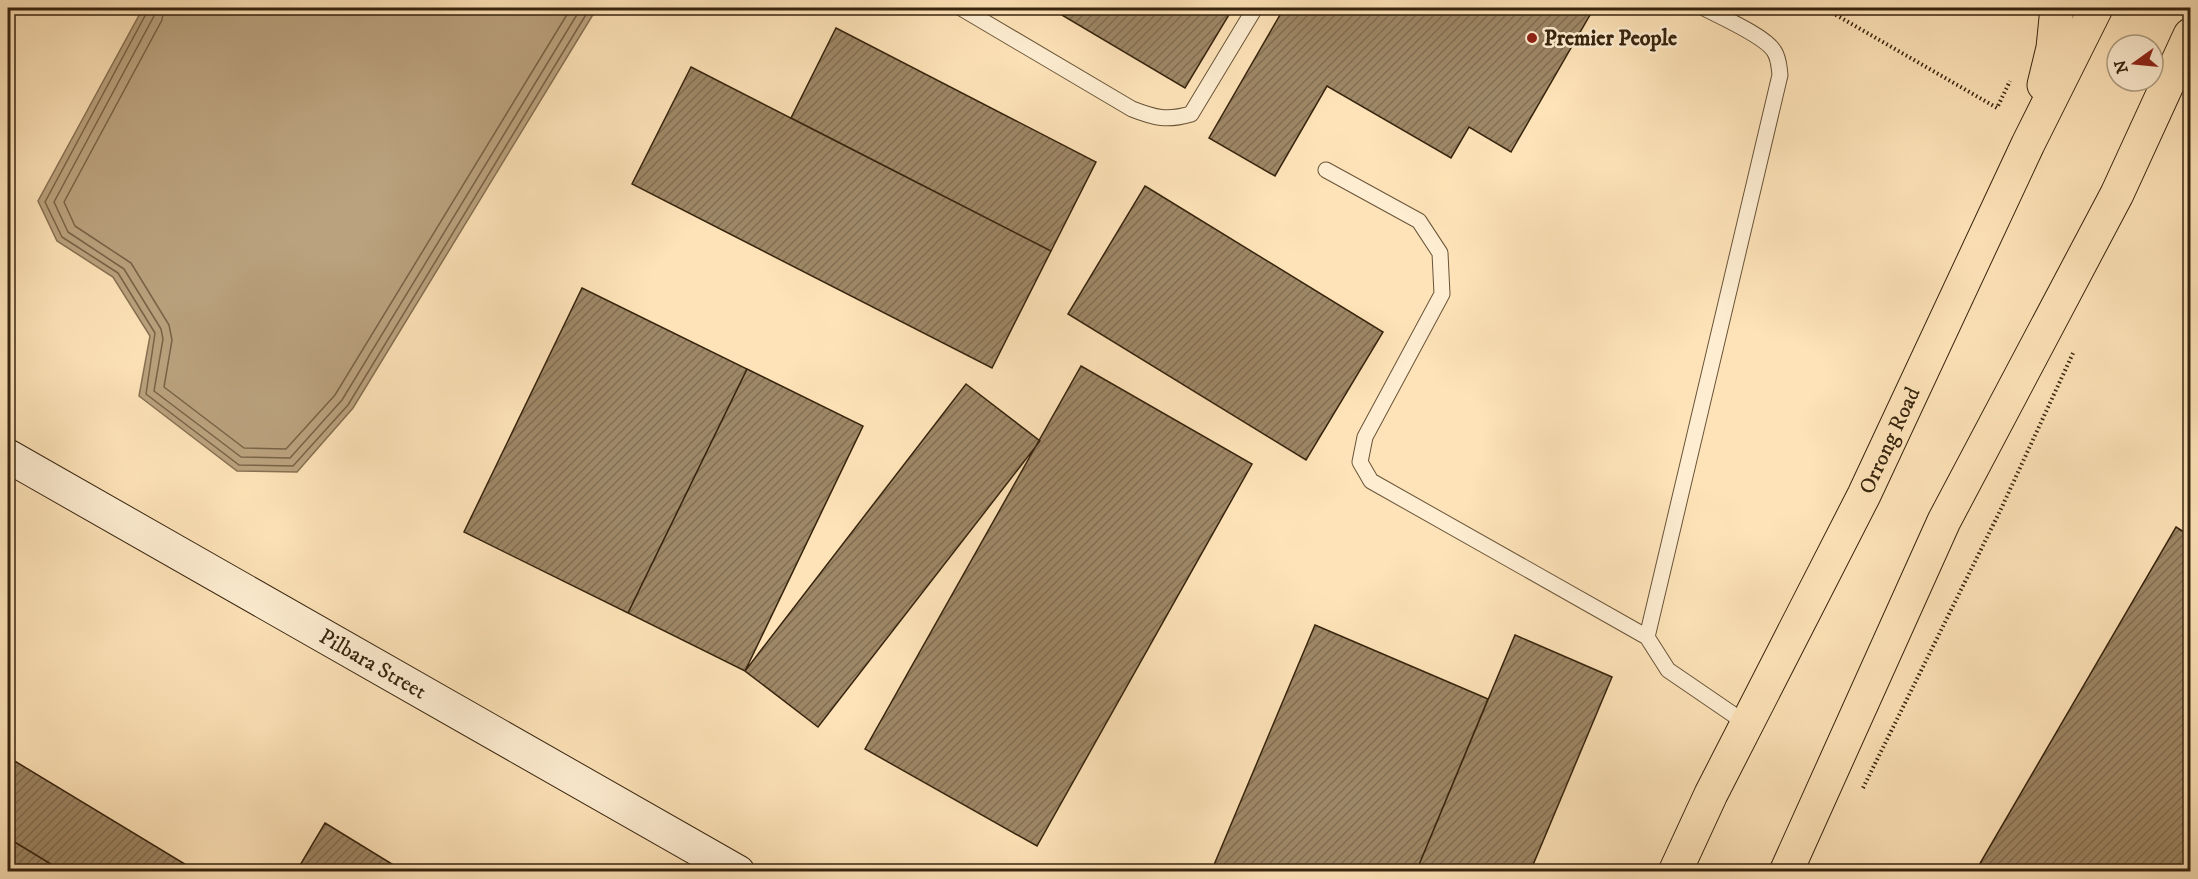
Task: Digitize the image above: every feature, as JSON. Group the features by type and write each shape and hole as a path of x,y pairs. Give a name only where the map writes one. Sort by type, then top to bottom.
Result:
{"highway":[{"path":"2028,144 2053,48 2057,8"},
{"name":"Orrong Road","path":"1675,872 1711,794 1864,495 2028,144 2096,8"},
{"path":"1786,872 1944,520 2116,194 2190,35"}],"main road":[{"name":"Pilbara Street","path":"8,456 738,872"}],"lane":[{"path":"961,8 1132,109 1156,118 1176,118 1191,114 1256,8"},
{"path":"1647,637 1780,75 1779,63 1774,50 1757,37 1704,8"},
{"path":"1326,170 1419,221 1440,253 1442,294 1365,437 1360,462 1371,481 1647,637 1668,670 1747,724"}],"path":[{"path":"1824,8 1997,108 2012,76"},
{"path":"1858,797 2001,509 2076,347"}],"water":[{"path":"143,8 597,8 353,408 297,472 237,471 139,396 150,336 113,277 57,241 38,201"}],"building":[{"path":"1050,8 1233,8 1185,88"},
{"path":"1284,8 1594,8 1511,152 1469,127 1451,158 1327,86 1275,176 1209,138"},
{"path":"836,28 1096,162 1051,251 791,118"},
{"path":"691,67 1051,251 992,368 632,184"},
{"path":"1145,186 1383,332 1306,460 1068,314"},
{"path":"582,288 747,369 628,613 464,532"},
{"path":"1081,366 1252,464 1037,846 865,749"},
{"path":"747,369 863,426 745,671 628,613"},
{"path":"966,384 1040,441 818,727 745,671"},
{"path":"2176,527 2190,536 2190,872 1975,872"},
{"path":"1315,625 1488,699 1416,872 1211,872"},
{"path":"1515,635 1612,677 1530,872 1416,872"},
{"path":"8,757 198,872 64,872 8,838"},
{"path":"325,823 405,872 296,872"},
{"path":"8,838 64,872 8,872"}],"place":[{"name":"Premier People","path":"1532,38"}]}
